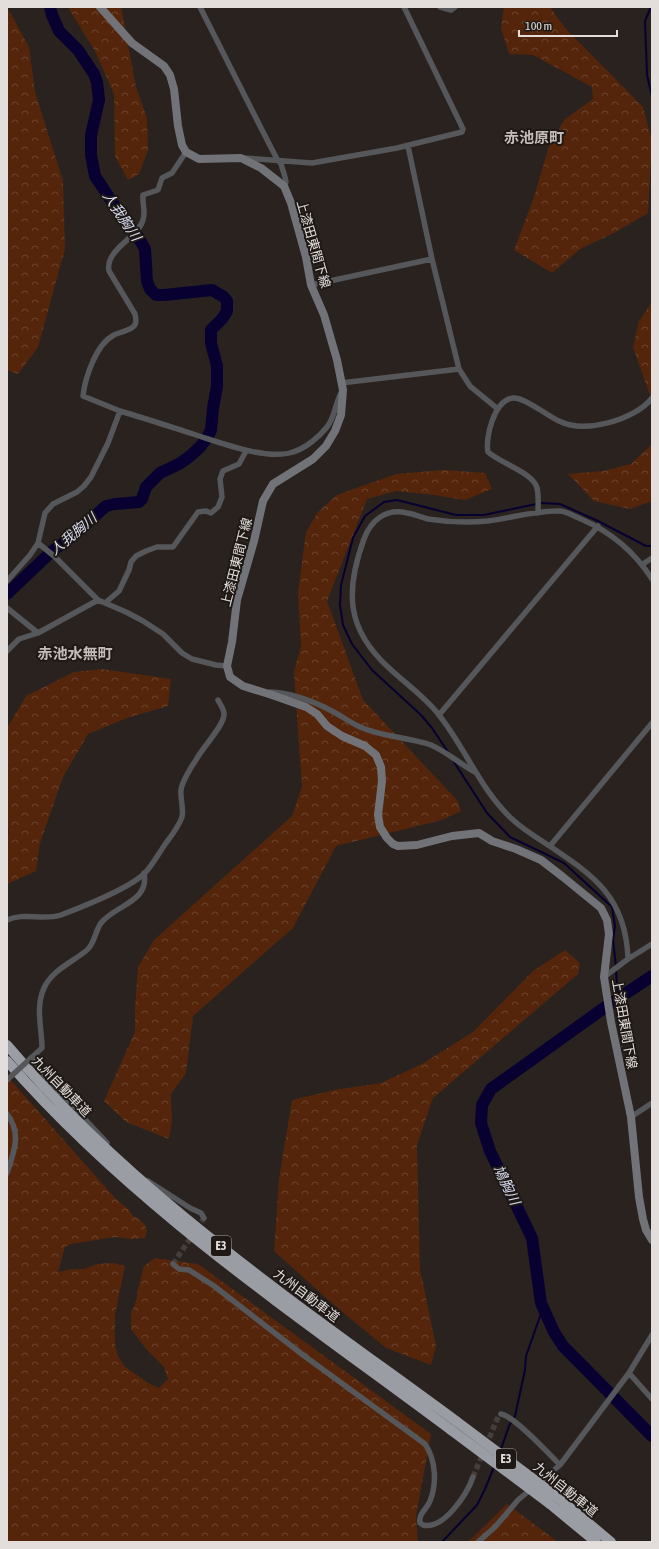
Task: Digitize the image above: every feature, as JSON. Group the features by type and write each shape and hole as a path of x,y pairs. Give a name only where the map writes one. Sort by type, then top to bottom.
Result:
{"highway":[{"name":"九州自動車道","path":"7,1046 33,1076 90,1134 161,1197 454,1425 611,1542"},
{"name":"九州自動車道","path":"7,1061 26,1083 84,1141 154,1204 214,1253 282,1305 454,1425"},
{"name":"九州自動車道","path":"553,1500 596,1542"}],"main road":[{"path":"100,7 132,43 164,66 170,75 174,89 178,126 182,145 186,152"},
{"name":"上漆田東間下線","path":"186,152 199,159 241,158 261,168 284,186 301,238 311,285 324,315 342,386 341,415 335,431 326,446 313,459 273,484 263,501 254,541 237,600 232,642 227,666 230,677 235,682 243,686 306,707 317,714 327,726 342,736 366,746 376,755 381,767 382,781 378,815 380,827 393,844 398,846 417,845 452,836 479,834 492,841 516,849 541,860 601,908 607,920 609,934 604,977 611,1022 631,1117 642,1219 652,1240"}],"street":[{"path":"200,7 277,159 281,164 286,182 284,186"},
{"path":"241,158 277,159 312,163 408,146 462,132 463,129 404,7"},
{"path":"440,7 451,10 455,7"},
{"path":"408,146 432,259 459,369 470,386 498,409"},
{"path":"186,152 172,174 162,178 158,190 143,195 144,215 142,223 112,255 109,263 109,271 131,306 136,318 134,327 110,337 100,348 85,384 83,396 120,410 246,450 279,454 293,452 306,445 327,426 334,416 336,402 342,386 459,369"},
{"path":"311,285 432,259"},
{"path":"538,513 538,493 534,481 528,475 496,459 488,452 486,445 494,417 504,402 512,398 522,400 561,422 580,425 594,425 606,424 638,411 652,398"},
{"path":"7,581 30,555 38,543 45,513 53,504 77,492 91,477 108,443 120,410"},
{"path":"104,603 119,591 129,570 131,562 136,556 157,547 173,547 198,512 206,511 211,513 218,507 222,497 220,479 223,471 239,464 246,450"},
{"path":"628,959 628,942 620,915 612,899 603,887 590,875 516,823 504,812 475,773 439,715 420,694 375,654 363,639 356,624 353,606 352,580 367,532 373,522 388,512 405,512 421,518 442,521 471,522 488,521 538,513 563,512 598,526 615,537 642,564 652,579"},
{"path":"439,715 598,526"},
{"path":"38,543 54,556 98,600 143,620 163,634 182,653 192,659 227,666"},
{"path":"642,564 652,558"},
{"path":"7,651 19,639 38,633 98,600"},
{"path":"7,608 38,633"},
{"path":"257,691 279,692 298,697 327,709 361,727 432,746 475,773"},
{"path":"7,920 13,917 25,916 47,918 59,915 100,899 133,882 144,874 156,859 182,818 183,806 181,789 196,758 225,716 218,700"},
{"path":"550,846 652,724"},
{"path":"7,1080 42,1048 39,1007 48,980 56,972 88,948 101,923 110,914 128,904 139,895 145,883 144,874"},
{"path":"604,977 628,959 652,944"},
{"path":"32,1057 48,1080 108,1144 144,1178 190,1208 201,1213 204,1218"},
{"path":"631,1117 652,1103"},
{"path":"7,1114 15,1126 16,1136 13,1156 7,1173"},
{"path":"173,1264 180,1269 189,1270 214,1286 303,1355 425,1444 434,1468 433,1492 429,1503 420,1516 420,1523 423,1526 431,1525 443,1519 460,1502 473,1477"},
{"path":"478,1542 495,1527 518,1500 560,1465 629,1373 652,1335"},
{"path":"629,1373 652,1399"},
{"path":"501,1414 508,1417 560,1465"}],"green space":[{"path":"7,7 29,47 35,92 63,181 65,249 38,347 18,374 7,370"},
{"path":"69,7 121,7 136,87 147,118 148,150 139,174 128,180 115,156 114,94 95,51"},
{"path":"504,7 550,7 565,28 643,107 652,141 648,213 614,233 580,249 552,273 514,250 534,197 549,146 564,120 593,99 592,87 533,55 509,54 501,28"},
{"path":"652,302 652,401 633,347 639,321"},
{"path":"652,444 652,501 630,509 594,501 568,474 603,471 631,464"},
{"path":"444,470 485,473 492,489 465,500 396,491 367,499 327,601 363,700 457,800 461,811 442,820 336,846 293,928 193,1016 186,1073 171,1094 172,1121 169,1139 126,1122 104,1101 135,1032 138,967 154,940 292,816 302,787 294,672 301,646 298,593 306,532 318,512 337,495 396,474"},
{"path":"102,669 171,679 168,706 127,718 88,734 63,777 40,843 36,871 7,884 7,839 9,833 7,821 7,728 26,696 74,672"},
{"path":"565,950 580,963 578,974 433,1098 417,1145 420,1269 436,1346 431,1365 386,1348 334,1305 274,1251 279,1179 292,1100 334,1090 381,1083 422,1064 473,1032 533,971"},
{"path":"7,1076 115,1198 128,1209 133,1216 145,1225 147,1231 145,1238 131,1239 115,1237 71,1244 65,1247 58,1272 72,1269 84,1269 97,1264 113,1263 125,1266 115,1315 115,1342 117,1354 124,1366 148,1383 159,1388 168,1379 164,1367 147,1350 131,1329 131,1314 136,1301 144,1266 155,1258 198,1264 431,1434 416,1516 418,1542 7,1542"},
{"path":"507,1504 558,1542 468,1542"}],"waterway":[{"name":"人我胸川","path":"7,594 51,552 70,538 106,506 139,502 142,499 146,487 160,473 179,464 189,457 207,438 211,430 217,386 217,366 211,343 211,330 222,319 227,311 227,301 224,297 212,290 156,295 150,289 147,281 145,249 137,235 124,220 95,176 91,155 91,135 99,100 97,82 94,74 78,50 59,31 50,7"},
{"path":"652,7 645,21 647,75 652,96"},
{"path":"448,752 432,728 421,715 372,670 352,644 343,625 340,605 341,585 353,538 365,516 384,502 397,500 456,515 484,515 541,503 560,504 598,521 646,546 652,546"},
{"path":"452,759 487,813 510,837 564,863 612,907 615,926 613,940 616,966"},
{"path":"616,970 618,999"},
{"name":"鳩胸川","path":"652,976 604,1008 491,1089 482,1105 481,1123 490,1151 532,1238 541,1303 554,1332 563,1346 652,1436"},
{"path":"501,1449 509,1426 515,1416 525,1370 526,1356 543,1308"},
{"path":"442,1542 477,1505 494,1467"}],"tunnel":[{"path":"173,1264 204,1218"},
{"path":"473,1477 498,1417 501,1414"}],"district":[{"name":"赤池原町","path":"534,138"},
{"name":"赤池水無町","path":"75,654"}]}
